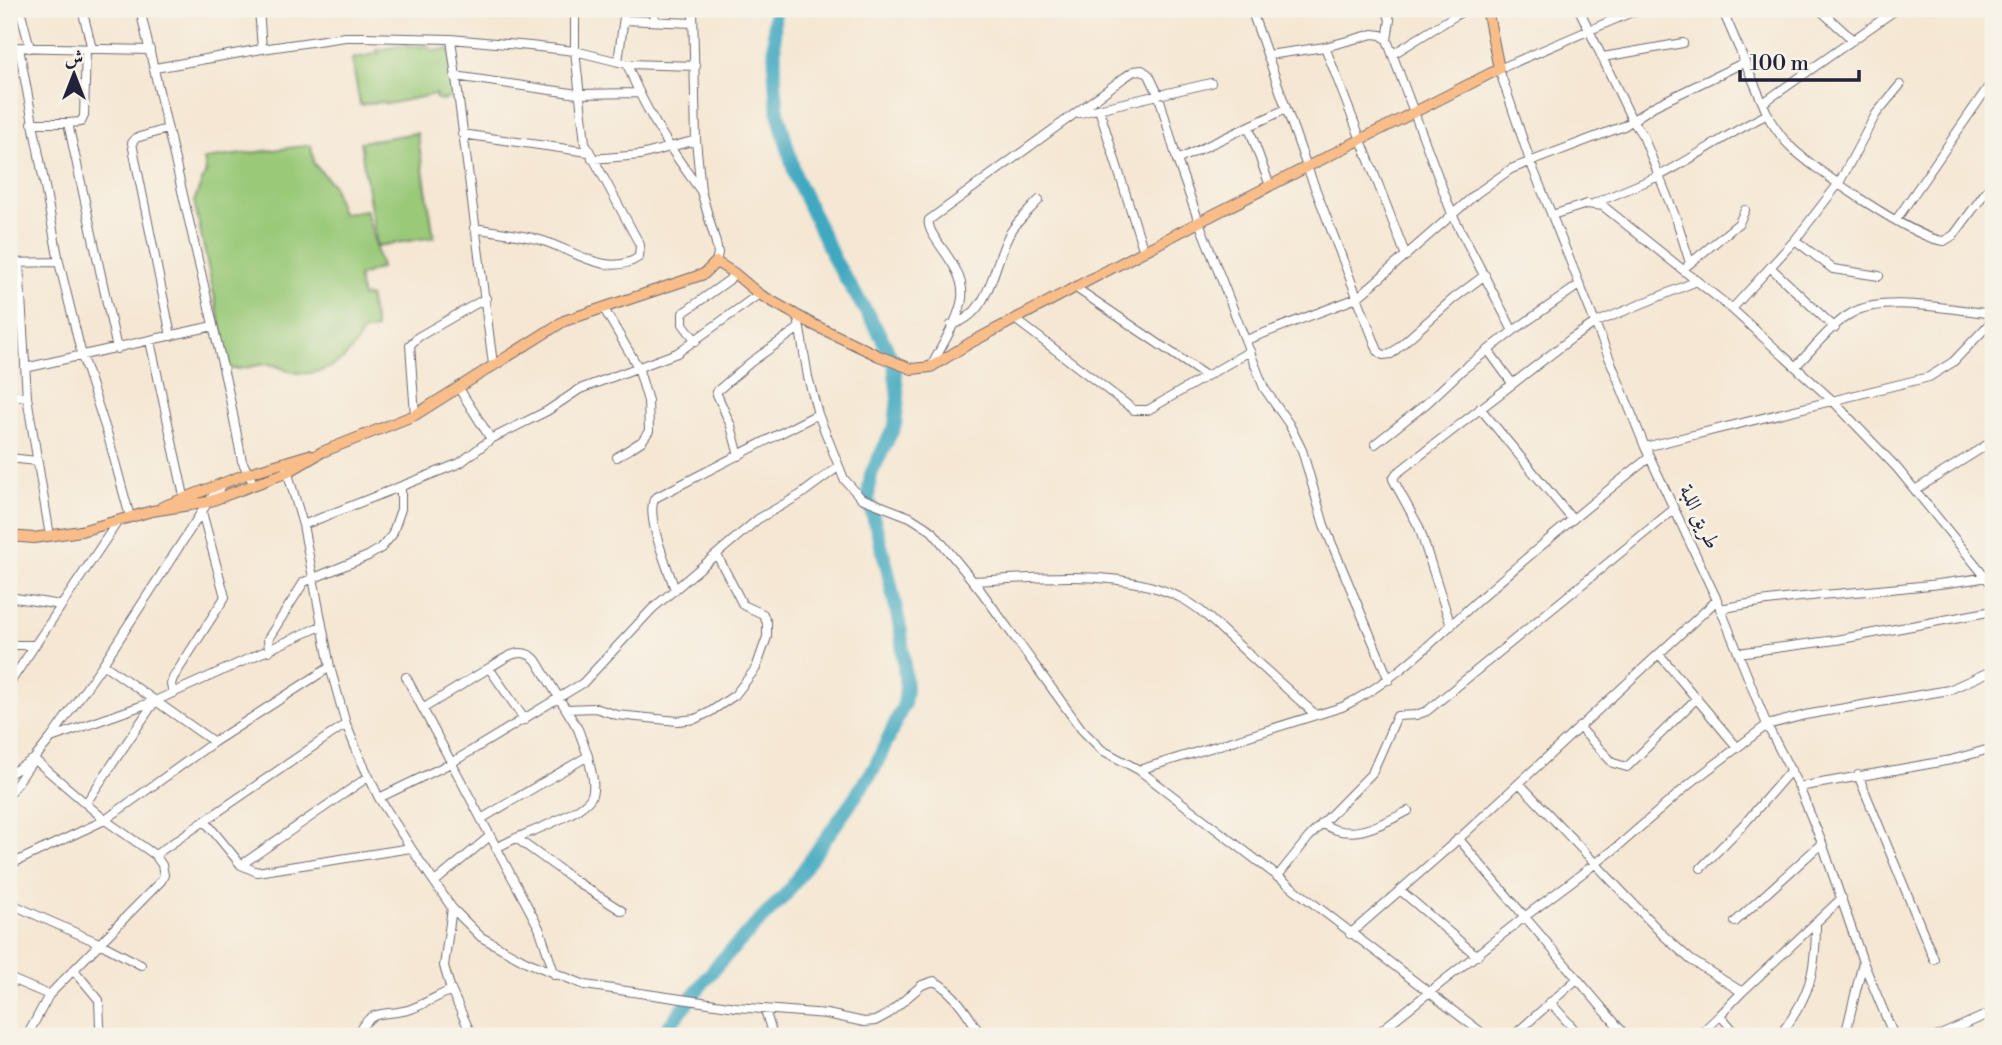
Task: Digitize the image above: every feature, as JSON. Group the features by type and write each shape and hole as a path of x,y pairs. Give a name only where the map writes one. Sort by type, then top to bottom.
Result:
{"main road":[{"name":"طريق اللبة","path":"1487,9 1499,69"},
{"path":"152,511 184,496 283,461 322,452 415,415 564,321 704,274 716,262 798,322 912,369 931,367 970,343 1199,222 1499,69"},
{"path":"9,536 50,536 81,531 152,511 208,502 288,472 322,452"}],"street":[{"path":"20,9 30,48"},
{"path":"32,123 79,123 84,116 89,49 82,9"},
{"path":"140,9 242,461 254,485"},
{"path":"258,9 262,49"},
{"path":"474,228 543,241 597,263 614,264 636,260 641,252 640,245 590,155 578,94 575,9"},
{"path":"625,9 622,63 670,148 701,191"},
{"path":"654,9 655,21"},
{"path":"694,9 696,140 701,191 718,253 716,262"},
{"path":"1251,9 1307,167 1378,351 1383,355 1391,354 1453,299 1485,275"},
{"path":"1385,9 1390,20 1387,40"},
{"path":"1393,54 1466,9"},
{"path":"1579,9 1632,120 1643,136 1677,221 1687,266"},
{"path":"1499,69 1639,9"},
{"path":"1722,9 1768,114 1790,146 1839,183 1896,220 1923,235 1939,241 1947,240 1954,235 1993,182"},
{"path":"1819,9 1853,40"},
{"path":"1763,103 1897,9"},
{"path":"1987,9 1993,11"},
{"path":"624,20 693,23"},
{"path":"1268,54 1325,47 1373,34 1381,35 1387,40 1452,214 1513,331"},
{"path":"155,68 345,37 451,39 575,51 622,63 696,66"},
{"path":"451,39 493,364"},
{"path":"1603,57 1683,43"},
{"path":"9,47 150,50"},
{"path":"1325,47 1406,256"},
{"path":"19,48 59,262 82,356 130,517"},
{"path":"1246,340 1357,298 1494,180 1530,161 1604,134 1745,62"},
{"name":"طريق اللبة","path":"1499,69 1530,161 1645,447 1717,600 1767,726 1799,787 1822,843 1863,962 1894,1036"},
{"path":"931,367 959,313 963,295 957,268 929,229 929,220 1134,71 1142,70 1149,75 1159,96 1177,160 1199,222 1264,388 1289,424 1302,450 1324,525 1389,680"},
{"path":"455,76 578,94 638,93"},
{"path":"1896,220 1993,79"},
{"path":"1077,113 1211,83"},
{"path":"1732,309 1795,240 1839,183 1876,114 1900,85"},
{"path":"1177,160 1249,128 1286,108"},
{"path":"1099,109 1144,252"},
{"path":"1552,215 1595,203 1659,176 1768,114"},
{"path":"68,123 117,349"},
{"path":"1249,128 1270,186"},
{"path":"167,129 136,138 132,143 171,336"},
{"path":"462,134 590,155 641,155 696,140"},
{"path":"951,325 965,321 981,306 1017,221 1039,200"},
{"path":"1595,203 1687,266 1697,281 1732,309 1833,401 1874,443 1993,586"},
{"path":"1687,266 1739,223 1745,210"},
{"path":"1795,240 1833,269 1879,276"},
{"path":"9,263 59,262"},
{"path":"19,263 27,397 50,536"},
{"path":"1771,268 1835,328"},
{"path":"696,341 683,324 682,316 729,280 734,273"},
{"path":"1451,626 1419,527 1393,479 1396,474 1512,383 1595,323 1697,281"},
{"path":"1376,444 1427,403 1462,370 1579,285"},
{"path":"1076,288 1206,376"},
{"path":"303,525 460,463 491,439 547,411 580,389 677,353 759,294"},
{"path":"415,415 410,345 418,337 486,298"},
{"path":"1796,366 1851,313 1874,305 1906,305 1993,314"},
{"path":"603,307 638,367 648,401 649,431 642,441 617,457"},
{"path":"1015,319 1134,410 1148,410 1250,351"},
{"path":"1645,447 1929,377 1953,362 1993,320"},
{"path":"9,322 22,321"},
{"path":"739,456 731,426 716,392 798,322 818,414 838,467 851,489 861,498 886,507 932,531 973,581 1082,730 1102,750 1139,770 1486,1036"},
{"path":"25,368 212,326"},
{"path":"150,341 184,496"},
{"path":"1488,350 1512,383"},
{"path":"458,387 491,439"},
{"path":"9,395 27,397"},
{"path":"1480,408 1572,519"},
{"path":"675,590 652,522 651,504 655,498 818,414"},
{"path":"1914,490 1993,441"},
{"path":"1139,770 1342,707 1368,695 1389,680 1572,519 1650,457"},
{"path":"9,458 37,461"},
{"path":"242,461 238,478 243,489"},
{"path":"283,461 303,525 330,667 346,724 368,777 411,848 452,908 481,937 555,975 586,985 736,1007 827,1014 864,1022 875,1021 888,1014 922,985 934,981 963,1009 981,1036"},
{"path":"379,798 451,763 525,720 590,677 634,627 675,590 758,520 800,495 838,467"},
{"path":"9,795 103,664 208,502 224,483"},
{"path":"269,652 267,644 275,626 299,588 312,577 382,548 398,523 401,488"},
{"path":"1277,877 1322,823 1371,774 1397,716 1416,715 1427,711 1674,509"},
{"path":"173,693 173,678 225,597 202,512"},
{"path":"9,684 118,521"},
{"path":"566,709 595,708 617,715 684,721 710,712 735,695 761,660 767,637 767,623 763,614 743,605 717,555"},
{"path":"1720,609 1755,602 1930,586 1987,577"},
{"path":"973,581 1103,579 1135,583 1181,597 1205,615 1316,715"},
{"path":"9,597 61,605"},
{"path":"1350,934 1717,600"},
{"path":"1738,653 1836,640 1993,611"},
{"path":"51,738 155,701 269,652 321,626"},
{"path":"9,645 34,645"},
{"path":"424,708 513,653 527,654 536,660 581,736 588,756 593,792 588,802 571,813 496,848"},
{"path":"1659,654 1737,747"},
{"path":"103,664 214,742"},
{"path":"9,865 105,820 214,742 330,667"},
{"path":"489,668 525,720"},
{"path":"1374,1036 1595,864 1684,788 1767,726 1805,715 1949,690 1993,670"},
{"path":"407,677 539,928 555,975"},
{"path":"1580,727 1613,763 1627,767 1697,698"},
{"path":"86,803 155,701"},
{"path":"155,855 346,724"},
{"path":"1799,787 1951,760 1993,748"},
{"path":"481,819 588,756"},
{"path":"27,1036 49,995 162,881 164,875 162,865 155,855 105,820 34,759"},
{"path":"9,774 34,759"},
{"path":"1701,867 1745,823 1791,770"},
{"path":"1858,775 1934,959"},
{"path":"241,865 368,777"},
{"path":"1519,783 1635,908 1675,947 1742,992"},
{"path":"1322,823 1333,831 1346,834 1386,822 1408,811"},
{"path":"205,821 241,865 253,871 411,848"},
{"path":"436,881 490,836"},
{"path":"516,838 622,911"},
{"path":"1458,838 1523,918 1626,1036"},
{"path":"1735,922 1822,843"},
{"path":"1400,890 1477,956"},
{"path":"1698,1036 1842,898"},
{"path":"9,903 141,965"},
{"path":"452,908 444,966 451,990 472,1036"},
{"path":"1779,1036 1806,997 1814,968 1816,923"},
{"path":"1845,1036 1863,962"},
{"path":"74,970 99,1000 98,1036"},
{"path":"9,978 49,995"},
{"path":"1513,1036 1577,979"},
{"path":"356,1036 366,1020 374,1014 412,1008 451,990"},
{"path":"1550,1002 1580,1036"},
{"path":"765,1010 774,1036"},
{"path":"1938,1036 1993,1012"},
{"path":"1720,1015 1738,1036"},
{"path":"100,1026 103,1036"}],"green space":[{"path":"406,45 429,46 433,51 450,49 455,95 443,101 435,98 436,94 387,104 382,102 360,105 352,59 378,53 377,50"},
{"path":"417,133 434,237 377,246 360,142"},
{"path":"311,145 314,164 332,184 342,214 366,210 381,268 358,277 362,297 369,296 376,329 362,332 351,351 335,365 315,372 293,372 270,364 230,369 194,201 206,172 204,159"}],"waterway":[{"path":"661,1036 718,964 786,894 846,810 875,767 904,704 906,688 901,632 868,498 871,474 895,425 898,398 894,364 881,336 835,261 796,178 778,113 774,9"}]}
